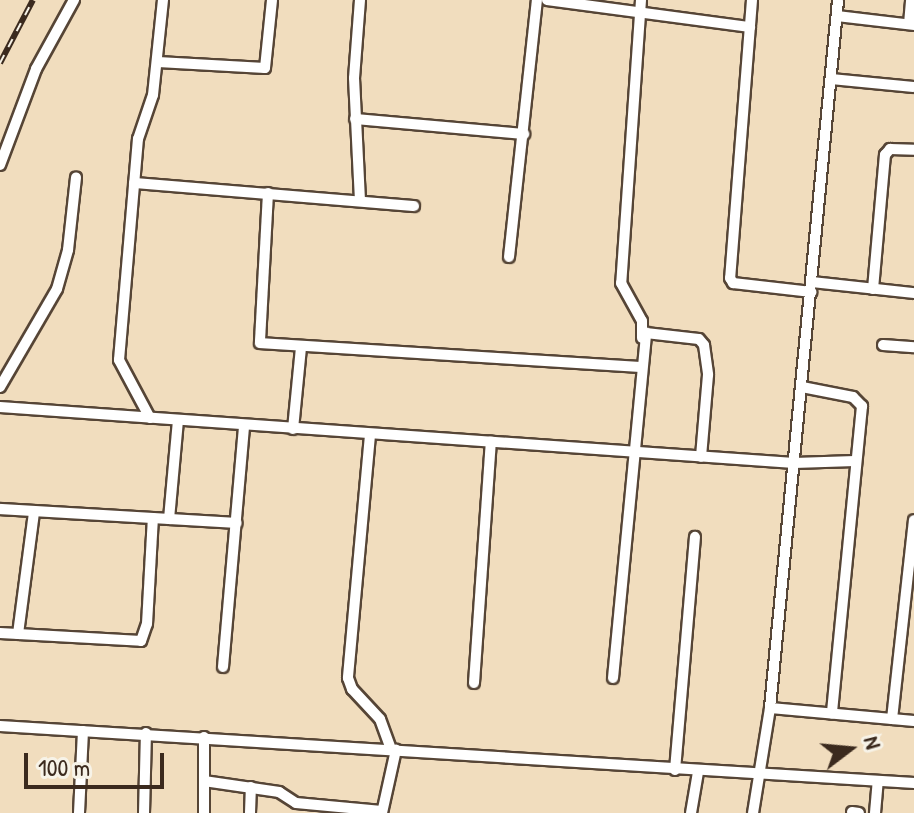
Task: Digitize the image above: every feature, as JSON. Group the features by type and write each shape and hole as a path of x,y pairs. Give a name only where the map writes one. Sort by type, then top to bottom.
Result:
{"street":[{"path":"0,165 36,69 74,0"},
{"path":"150,418 119,360 138,139 158,62 163,0"},
{"path":"158,62 265,68 272,0"},
{"path":"360,0 355,119 360,201"},
{"path":"509,257 537,0"},
{"path":"547,0 641,5 750,27"},
{"path":"752,0 730,278 733,283 914,293"},
{"path":"753,813 770,708 838,0"},
{"path":"837,16 912,24 911,0"},
{"path":"613,678 642,338 642,321 621,283 641,5"},
{"path":"831,79 914,87"},
{"path":"355,119 524,134"},
{"path":"873,289 885,155 890,149 914,150"},
{"path":"0,387 57,289 68,250 76,177"},
{"path":"134,183 414,206"},
{"path":"268,193 258,338 265,345 639,367"},
{"path":"642,338 653,332 699,339 704,345 708,375 701,457"},
{"path":"883,345 914,347"},
{"path":"293,429 301,347"},
{"path":"802,387 859,401 832,714"},
{"path":"0,407 370,435 633,449 794,463 855,461"},
{"path":"169,519 178,420"},
{"path":"223,667 244,425"},
{"path":"204,781 279,792 296,803 382,812 394,750 380,719 352,689 348,678 370,435"},
{"path":"474,683 491,442"},
{"path":"0,509 237,523"},
{"path":"18,634 34,512"},
{"path":"0,633 141,641 147,624 153,518"},
{"path":"892,719 914,520"},
{"path":"675,770 695,537"},
{"path":"770,708 914,721"},
{"path":"0,726 146,733 760,777 914,783"},
{"path":"79,813 83,731"},
{"path":"144,813 146,733"},
{"path":"204,737 204,813"},
{"path":"691,813 698,772"},
{"path":"875,813 878,781"},
{"path":"250,813 251,787"},
{"path":"852,812 859,813"}],"railway":[{"path":"0,63 33,0"}]}
